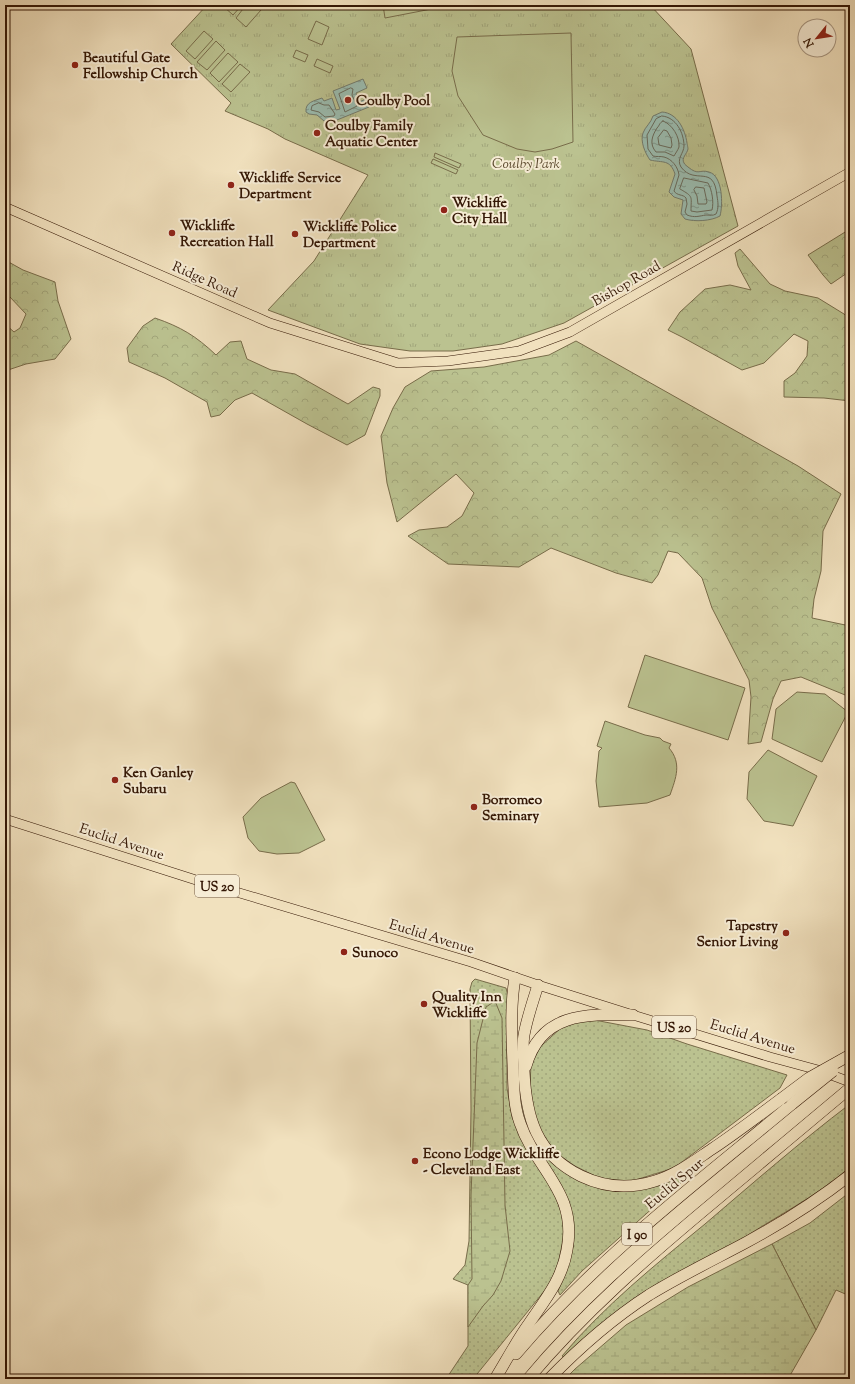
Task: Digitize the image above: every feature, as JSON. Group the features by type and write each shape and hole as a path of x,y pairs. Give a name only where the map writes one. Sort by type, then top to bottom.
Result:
{"highway":[{"path":"495,1379 528,1324 554,1287 562,1268 568,1240 568,1222 563,1198 555,1182 526,1137 516,1112 511,1012 515,978"},
{"path":"538,985 524,1035 524,1075 526,1096 531,1120 536,1134 556,1159 574,1172 594,1182 611,1185 637,1185 654,1181 672,1174 706,1153 810,1078 850,1056"},
{"path":"524,1075 529,1058 536,1044 545,1033 560,1022 585,1015 633,1015"},
{"name":"Euclid Spur","path":"495,1379 545,1322 605,1262 656,1217 850,1056"},
{"name":"I 90","path":"528,1379 569,1332 618,1284 670,1238 850,1088"},
{"path":"549,1379 594,1336 636,1304 791,1216 850,1175"}],"main road":[{"name":"Bishop Road","path":"398,363 448,361 519,351 570,332 850,172"},
{"name":"Ridge Road","path":"5,207 270,323 398,363"},
{"name":"Euclid Avenue","path":"5,818 196,880 471,962 515,978 770,1057 818,1070 850,1082"}],"green space":[{"name":"Coulby Park","path":"207,5 650,5 691,49 738,226 564,323 502,344 453,351 410,351 360,344 268,310 314,261 368,175 225,111 231,103 171,44"},
{"path":"242,5 233,15 223,6"},
{"path":"246,5 255,5 261,10 246,27 236,18"},
{"path":"383,5 452,5 385,18"},
{"path":"316,21 329,27 322,45 308,39"},
{"path":"204,31 213,39 195,59 186,51"},
{"path":"571,33 573,142 552,149 535,152 517,149 483,135 458,96 452,71 457,37"},
{"path":"216,41 225,50 207,70 197,62"},
{"path":"296,50 308,55 305,62 293,57"},
{"path":"228,53 238,62 219,82 210,73"},
{"path":"317,59 333,66 330,73 314,66"},
{"path":"240,64 250,72 231,92 222,84"},
{"path":"435,153 461,164 459,168 434,157"},
{"path":"433,159 458,170 456,174 431,163"},
{"path":"850,229 850,271 831,284 808,255"},
{"path":"740,249 770,284 785,291 818,298 850,319 850,401 824,398 784,397 784,381 795,373 807,356 808,341 794,334 764,363 742,370 668,330 680,312 705,289 730,285 751,290 738,266 735,253"},
{"path":"5,260 23,270 55,282 58,301 71,339 55,359 26,364 5,371 5,324 14,332 20,328 26,314 9,296 5,296"},
{"path":"155,318 188,333 202,342 216,355 230,342 241,341 247,359 271,370 295,374 348,404 373,387 380,389 380,396 365,435 347,445 252,393 235,400 220,415 211,417 207,402 165,378 129,362 127,348 143,326"},
{"path":"576,341 798,466 841,494 823,531 821,571 814,599 812,618 850,626 850,697 801,677 781,681 773,699 761,742 748,744 751,697 749,680 712,608 702,578 678,553 668,551 658,575 652,583 616,573 551,548 519,567 448,564 408,536 419,530 447,527 462,516 474,493 456,474 397,522 387,483 381,436 393,408 405,387 431,371 484,367 549,355"},
{"path":"645,655 745,688 728,740 628,707"},
{"path":"797,692 825,694 848,712 822,762 772,739 776,709"},
{"path":"605,721 645,735 660,738 671,744 669,748 675,759 677,771 670,795 647,803 599,807 596,781 599,751 602,748 597,746"},
{"path":"768,750 817,776 793,826 764,821 747,799 749,772"},
{"path":"291,782 295,783 325,840 299,853 277,854 259,851 248,838 243,817 261,798"},
{"path":"475,979 506,988 508,996 507,1088 512,1117 522,1140 551,1183 563,1217 564,1235 558,1264 550,1284 473,1379 446,1379 468,1346 468,1285 453,1279 465,1265 469,1241 471,1110 470,989 472,982"},
{"path":"495,1001 502,1018 505,1205 510,1251 501,1281 493,1295 468,1327 468,1285 472,1279 471,1195 477,1043 486,1007"},
{"path":"589,1019 647,1030 787,1075 780,1088 674,1168 632,1181 609,1181 575,1166 553,1151 538,1126 533,1108 530,1085 531,1064 541,1046 561,1028 574,1022"},
{"path":"518,1041 520,1083 524,1109 533,1135 540,1148 617,1189 698,1162 701,1165 582,1271 560,1295 558,1291 567,1269 573,1247 573,1232 569,1206 560,1183 531,1140 518,1104 516,1042"},
{"path":"850,1104 850,1167 809,1198 714,1257 565,1358 562,1356 595,1320 630,1287 813,1133"},
{"path":"850,1192 850,1296 836,1290 816,1330 772,1244 810,1223"},
{"path":"772,1244 816,1330 788,1379 565,1379 626,1325 688,1287"}],"water":[{"name":"Coulby Pool","path":"363,79 367,88 356,93 359,102 366,99 369,107 332,122 324,121 317,115 306,112 309,104 322,98 324,101 332,98 336,110 340,109 333,91"},
{"path":"662,112 672,115 682,127 688,149 683,159 685,164 697,172 709,172 717,179 722,198 720,216 703,220 685,219 681,214 683,200 674,197 669,192 675,174 673,169 666,162 650,160 648,157 642,136 653,116"}],"place":[{"name":"Beautiful Gate Fellowship Church","path":"75,65"},
{"name":"Coulby Pool","path":"348,100"},
{"name":"Coulby Family Aquatic Center","path":"317,133"},
{"name":"Wickliffe Service Department","path":"231,185"},
{"name":"Wickliffe City Hall","path":"444,210"},
{"name":"Wickliffe Recreation Hall","path":"172,233"},
{"name":"Wickliffe Police Department","path":"295,234"},
{"name":"Ken Ganley Subaru","path":"115,780"},
{"name":"Borromeo Seminary","path":"474,807"},
{"name":"Tapestry Senior Living","path":"786,933"},
{"name":"Sunoco","path":"344,952"},
{"name":"Quality Inn Wickliffe","path":"424,1004"},
{"name":"Econo Lodge Wickliffe - Cleveland East","path":"415,1161"}]}
